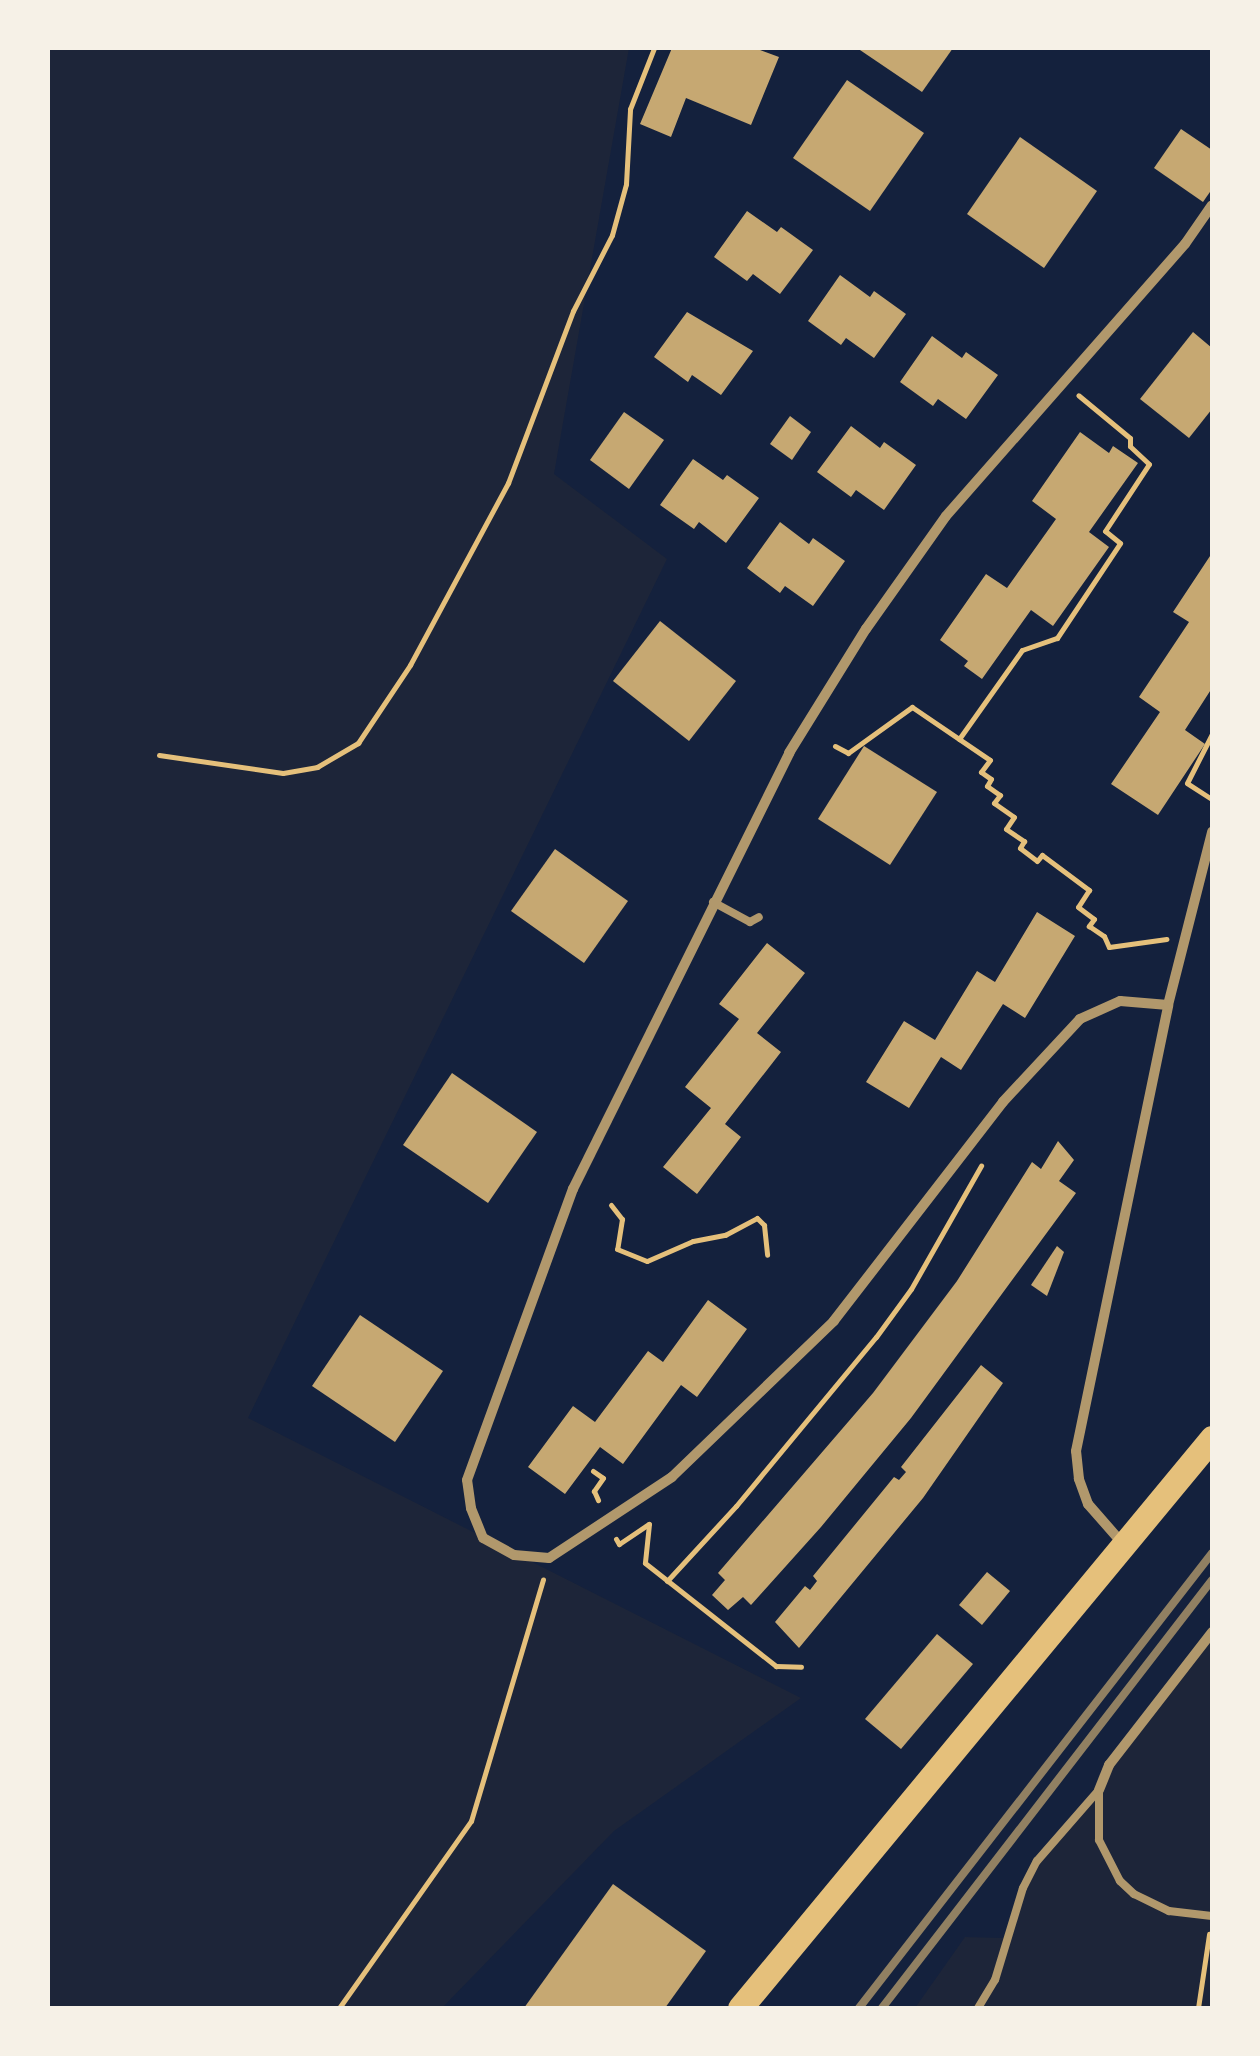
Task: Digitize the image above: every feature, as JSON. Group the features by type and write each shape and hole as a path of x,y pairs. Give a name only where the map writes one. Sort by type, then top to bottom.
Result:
{"main road":[{"path":"740,2008 1212,1438"}],"street":[{"path":"1168,1005 1120,1001 1080,1019 973,1143 867,1282 756,1399 672,1477 550,1558 514,1555 484,1538 471,1508 467,1480 573,1188 789,753 866,630 946,516 1184,244 1212,205"},
{"path":"1124,1545 1088,1504 1078,1479 1076,1452 1168,1005 1212,832"},
{"path":"1100,1790 1110,1765 1212,1632"}],"lane":[{"path":"713,902 750,922 759,917"},
{"path":"1100,1790 1099,1840 1120,1881 1134,1894 1169,1911 1212,1916"},
{"path":"978,2008 995,1980 1023,1888 1037,1861 1100,1790"}],"path":[{"path":"158,755 284,773 317,767 358,743 410,665 508,482 572,311 612,234 626,184 630,110 654,48"},
{"path":"959,739 1022,650 1057,638 1120,543 1104,531 1149,464 1130,446 1130,438 1087,403"},
{"path":"836,746 848,753 912,707 990,760 982,772 991,778 987,786 1000,795 994,803 1014,817 1006,829 1024,841 1020,848 1037,860 1042,855 1088,890 1078,908 1094,919 1089,926 1104,936 1108,947 1169,938"},
{"path":"1210,798 1187,783 1212,734"},
{"path":"667,1580 822,1405 911,1289 981,1168 984,1152 973,1143"},
{"path":"611,1205 622,1219 617,1248 646,1262 693,1241 725,1235 756,1218 764,1225 766,1255"},
{"path":"593,1470 603,1478 594,1491 603,1512"},
{"path":"619,1544 649,1524 644,1562 776,1666 801,1667"},
{"path":"340,2008 471,1821 550,1558"},
{"path":"1198,2008 1212,1916"}],"shaded area":[{"path":"48,48 629,48 554,474 667,559 248,1418 801,1698 614,1831 442,2008 48,2008"},
{"path":"1212,1632 1212,2008 915,2008 965,1937 1003,1938 1037,1861 1099,1790 1109,1765"}],"building":[{"path":"672,48 755,48 779,57 751,125 686,98 671,137 640,124"},
{"path":"857,48 953,48 922,92"},
{"path":"847,80 924,133 870,211 793,158"},
{"path":"1181,129 1212,150 1212,189 1203,202 1154,168"},
{"path":"1020,137 1097,191 1044,268 967,214"},
{"path":"747,211 777,232 781,227 813,250 780,294 753,274 747,281 714,257"},
{"path":"840,275 870,297 874,291 906,314 874,358 846,338 841,345 808,321"},
{"path":"687,312 753,351 721,395 692,375 688,382 654,357"},
{"path":"1193,332 1212,348 1212,409 1189,438 1140,399"},
{"path":"932,336 962,358 966,352 998,375 966,419 938,399 933,406 900,382"},
{"path":"624,412 664,440 629,489 590,460"},
{"path":"790,416 811,432 792,460 770,444"},
{"path":"851,426 880,448 884,442 916,465 884,510 856,490 851,497 817,472"},
{"path":"1080,432 1109,453 1113,446 1138,463 1089,532 1109,547 1053,626 1031,610 982,679 964,666 968,661 940,640 986,574 1007,588 1056,519 1032,501"},
{"path":"693,459 723,480 727,475 759,498 726,543 699,522 694,529 660,505"},
{"path":"780,522 809,544 813,538 845,561 813,606 785,586 780,593 747,568"},
{"path":"1212,553 1212,688 1185,730 1205,744 1158,815 1111,784 1160,712 1139,697 1189,622 1173,612"},
{"path":"660,621 736,681 689,741 613,681"},
{"path":"864,746 937,792 890,865 818,819"},
{"path":"555,849 628,901 584,963 511,911"},
{"path":"1037,912 1075,936 1025,1018 1003,1004 961,1070 941,1057 909,1108 866,1082 904,1021 935,1040 977,971 995,982"},
{"path":"767,943 805,973 757,1033 781,1052 725,1124 741,1137 697,1194 663,1167 711,1108 685,1087 739,1019 719,1004"},
{"path":"452,1073 537,1132 488,1203 403,1145"},
{"path":"1058,1141 1074,1160 1059,1181 1076,1193 911,1418 821,1527 751,1605 743,1597 728,1610 712,1595 725,1580 718,1573 873,1393 957,1281 1032,1162 1041,1169"},
{"path":"1057,1246 1064,1252 1047,1296 1031,1285"},
{"path":"708,1300 747,1329 697,1397 681,1385 623,1464 600,1447 565,1494 528,1467 573,1406 595,1422 648,1351 663,1362"},
{"path":"360,1315 443,1371 395,1442 312,1386"},
{"path":"981,1365 1003,1383 923,1498 799,1648 775,1622 805,1586 810,1590 817,1581 813,1576 894,1477 899,1480 906,1472 901,1467"},
{"path":"987,1572 1010,1591 982,1625 959,1605"},
{"path":"937,1634 973,1664 901,1749 865,1719"},
{"path":"613,1884 706,1951 665,2008 524,2008"}],"railway":[{"path":"859,2008 1212,1553"},
{"path":"882,2008 1212,1580"}]}
